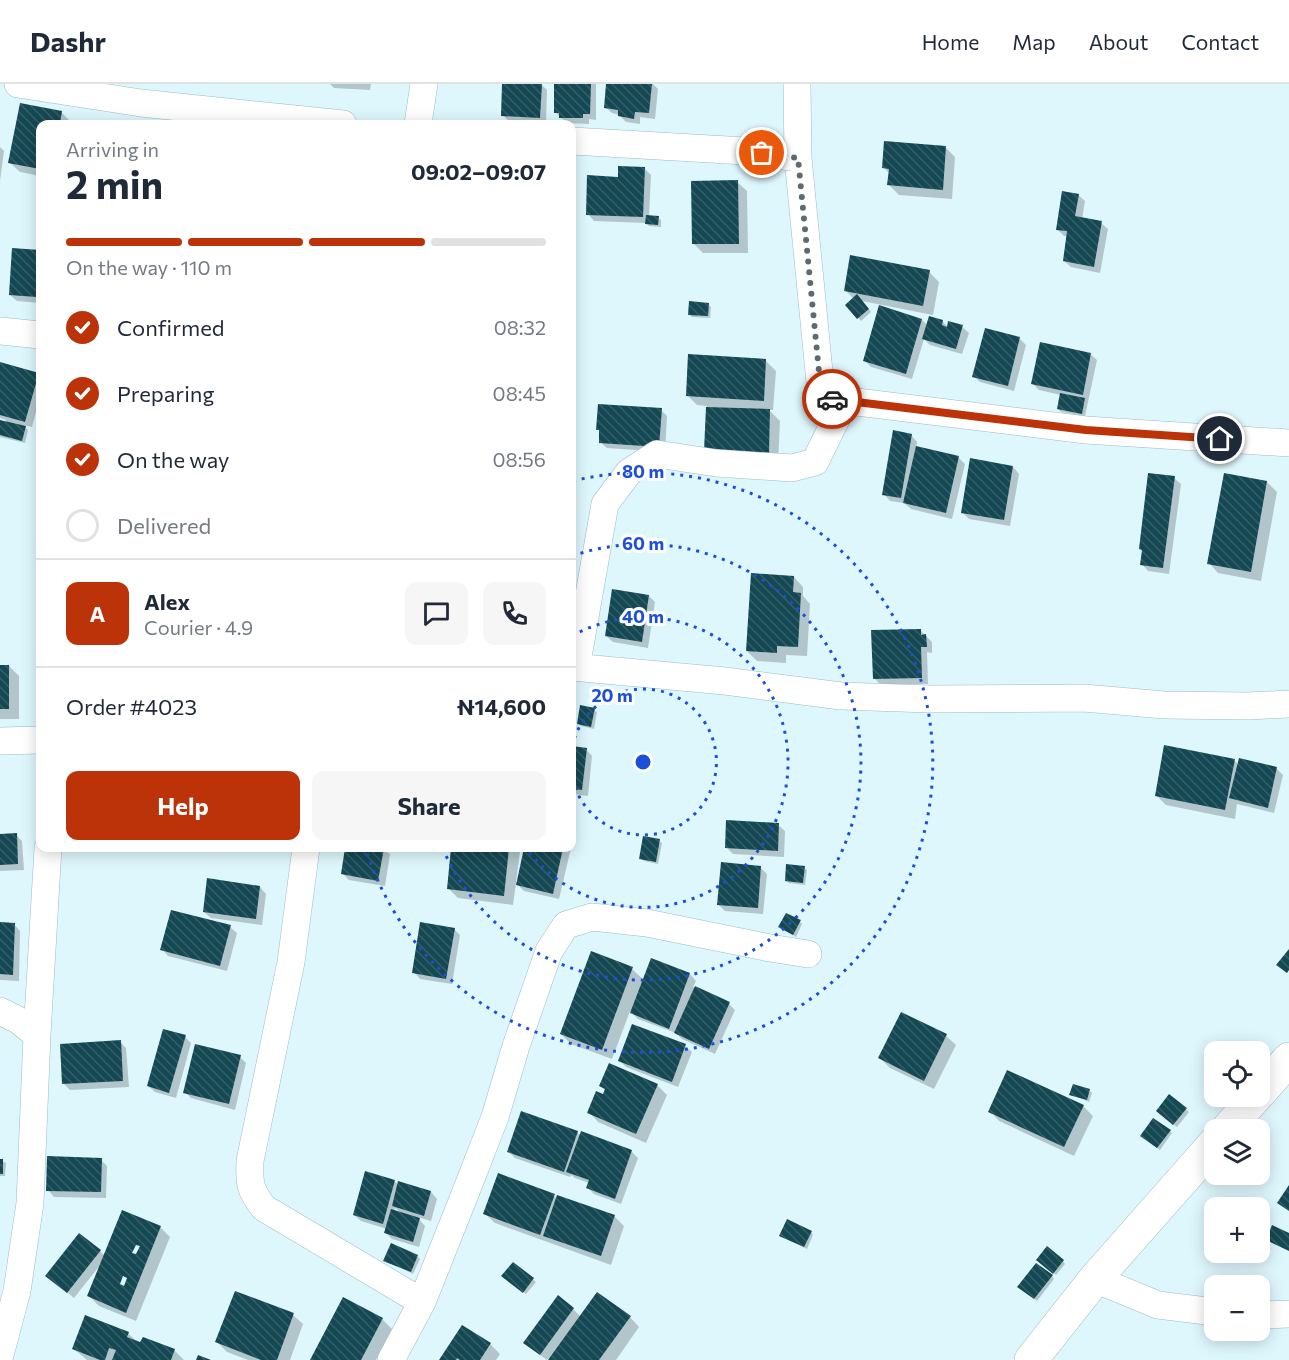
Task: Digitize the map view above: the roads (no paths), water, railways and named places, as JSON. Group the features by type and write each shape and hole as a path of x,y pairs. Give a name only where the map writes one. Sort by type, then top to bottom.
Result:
{"main road":[{"path":"1270,1081 1289,1059"},
{"path":"1236,1119 1247,1107"},
{"path":"1031,1360 1095,1279 1204,1155"}],"street":[{"path":"18,84 141,103 305,120"},
{"path":"419,120 424,84"},
{"path":"797,84 798,158 820,382 824,398 1086,430 1289,443"},
{"path":"576,141 745,151 798,158"},
{"path":"0,330 36,334"},
{"path":"576,657 605,504 629,472 657,454 716,463 792,468 815,462 843,401"},
{"path":"576,668 725,681 841,696 940,700 1084,698 1164,705 1289,704"},
{"path":"0,741 36,740"},
{"path":"0,1355 17,1291 30,1203 48,852"},
{"path":"305,852 291,962 250,1161 249,1179 253,1194 264,1208 422,1302"},
{"path":"392,1360 422,1302 495,1117 523,1025 549,951 566,925 592,917 647,923 808,954"},
{"path":"0,1011 18,1020 37,1035"},
{"path":"1095,1279 1158,1305 1204,1311"},
{"path":"1270,1315 1289,1314"}]}
